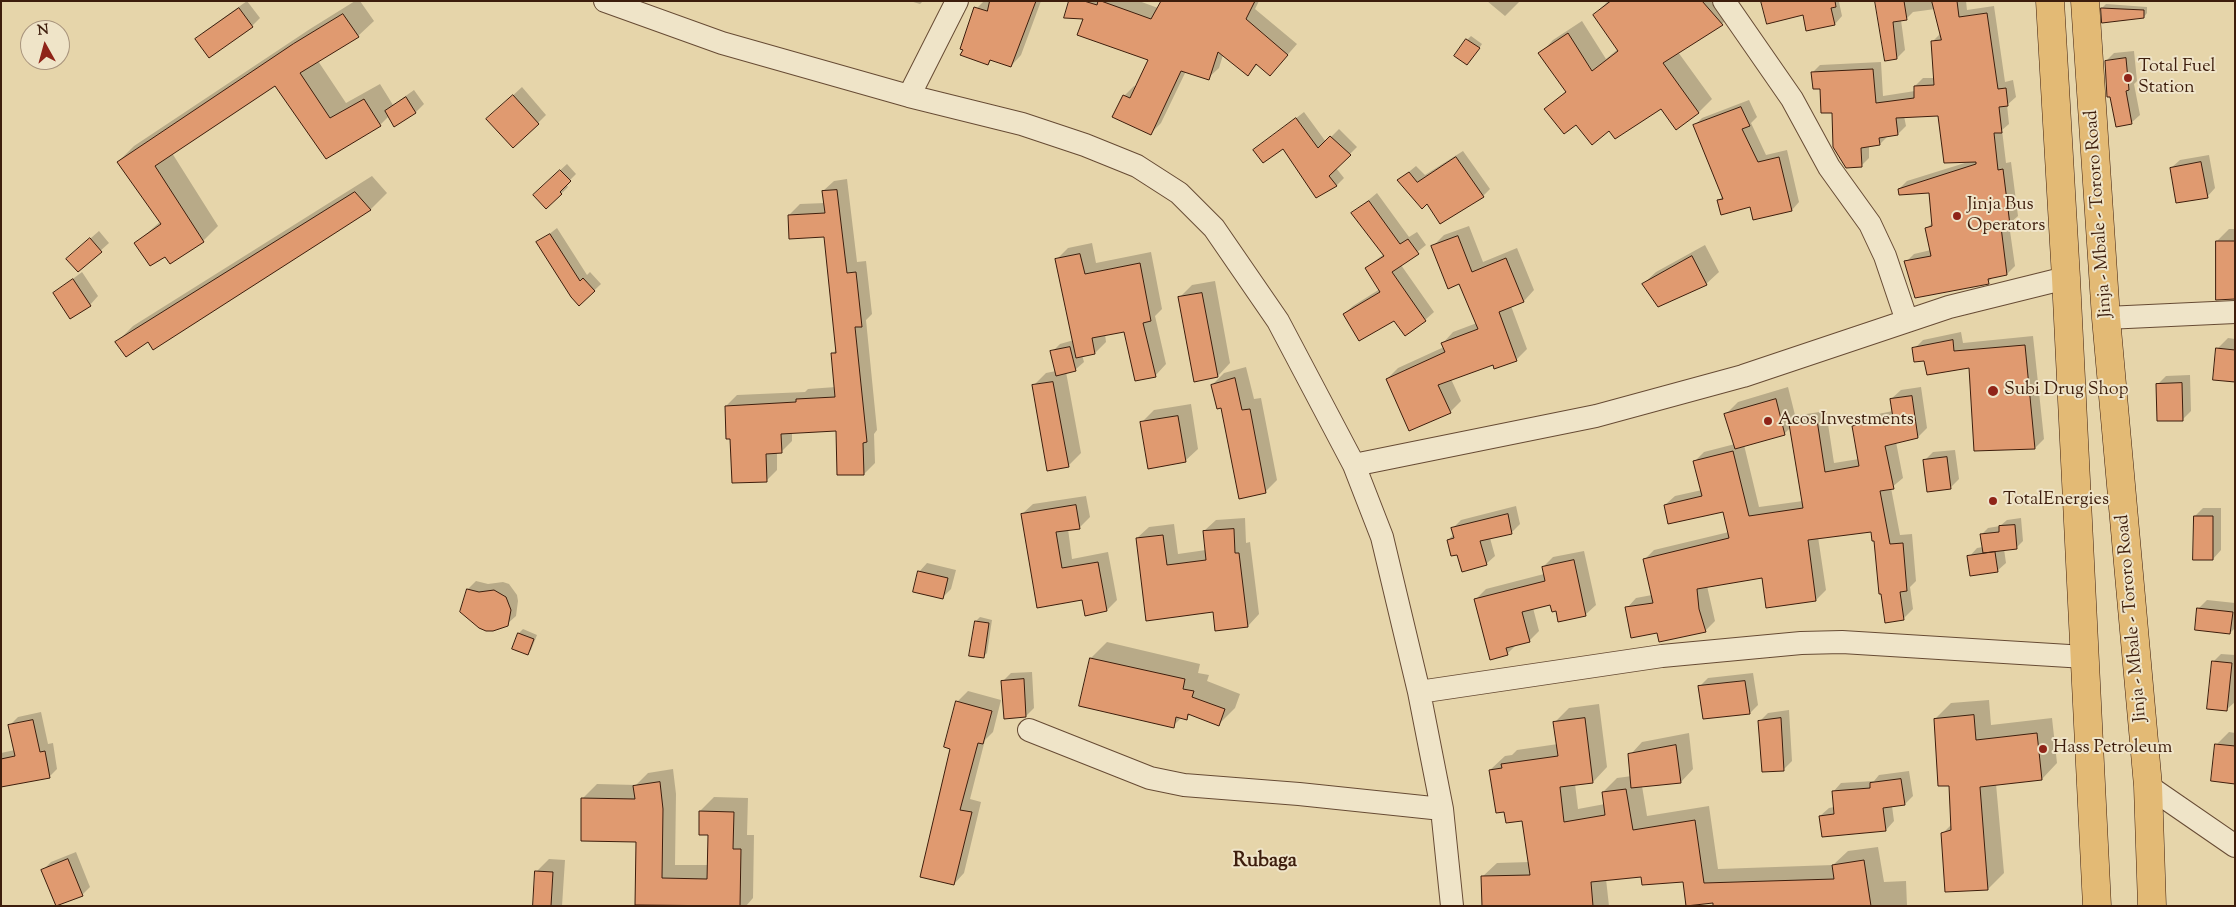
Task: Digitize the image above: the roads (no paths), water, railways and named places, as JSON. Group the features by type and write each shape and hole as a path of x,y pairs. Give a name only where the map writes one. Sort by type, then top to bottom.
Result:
{"highway":[{"name":"Jinja - Mbale - Tororo Road","path":"2050,1 2066,278 2097,906"},
{"name":"Jinja - Mbale - Tororo Road","path":"2085,1 2106,318 2148,786 2152,906"}],"street":[{"path":"605,1 722,43 908,96 1022,124 1085,145 1137,166 1180,193 1214,228 1278,321 1354,465 1382,537 1419,692 1442,810 1452,906"},
{"path":"908,96 957,1"},
{"path":"1724,1 1792,99 1829,167 1870,224 1885,256 1907,321"},
{"path":"1354,465 1596,416 1743,376 1949,308 2066,278"},
{"path":"2106,318 2235,312"},
{"path":"1419,692 1662,656 1801,643 1842,642 2085,657"},
{"path":"1029,730 1150,778 1184,785 1299,794 1442,810"},
{"path":"2148,786 2235,846"}],"place":[{"name":"Total Fuel Station","path":"2128,78"},
{"name":"Jinja Bus Operators","path":"1957,216"},
{"name":"Subi Drug Shop","path":"1993,391"},
{"name":"Acos Investments","path":"1768,421"},
{"name":"TotalEnergies","path":"1993,501"},
{"name":"Hass Petroleum","path":"2043,749"}],"district":[{"name":"Rubaga","path":"1265,863"}]}
